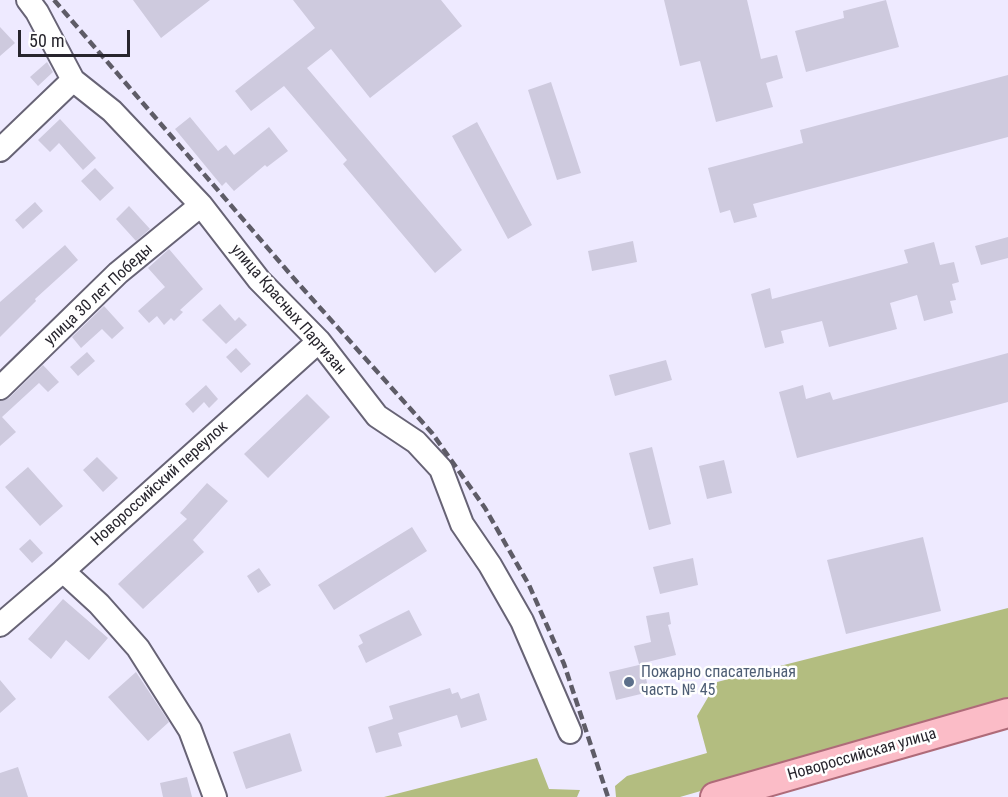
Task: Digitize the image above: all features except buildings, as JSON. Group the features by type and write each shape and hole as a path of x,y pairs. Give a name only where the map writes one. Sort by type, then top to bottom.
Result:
{"main road":[{"name":"Новороссийская улица","path":"715,797 1008,713"}],"street":[{"name":"улица Красных Партизан","path":"28,0 37,12 73,80 112,111 201,206 259,280 319,341 377,416 416,442 441,469 462,524 490,565 522,621 570,732"},
{"path":"0,150 73,80"},
{"name":"улица 30 лет Победы","path":"0,388 118,273 201,206"},
{"name":"Новороссийский переулок","path":"0,626 319,341"},
{"path":"63,571 99,604 138,648 190,730 215,797"}],"green space":[{"path":"1008,608 1008,702 680,797 616,797 615,786 627,776 707,753 697,716 717,682"},
{"path":"537,758 549,789 580,790 577,797 384,797"}],"railway":[{"path":"54,0 297,282 432,433 485,508 529,585 564,664 608,797"}],"place":[{"name":"Пожарно спасательная часть № 45","path":"629,682"}]}
